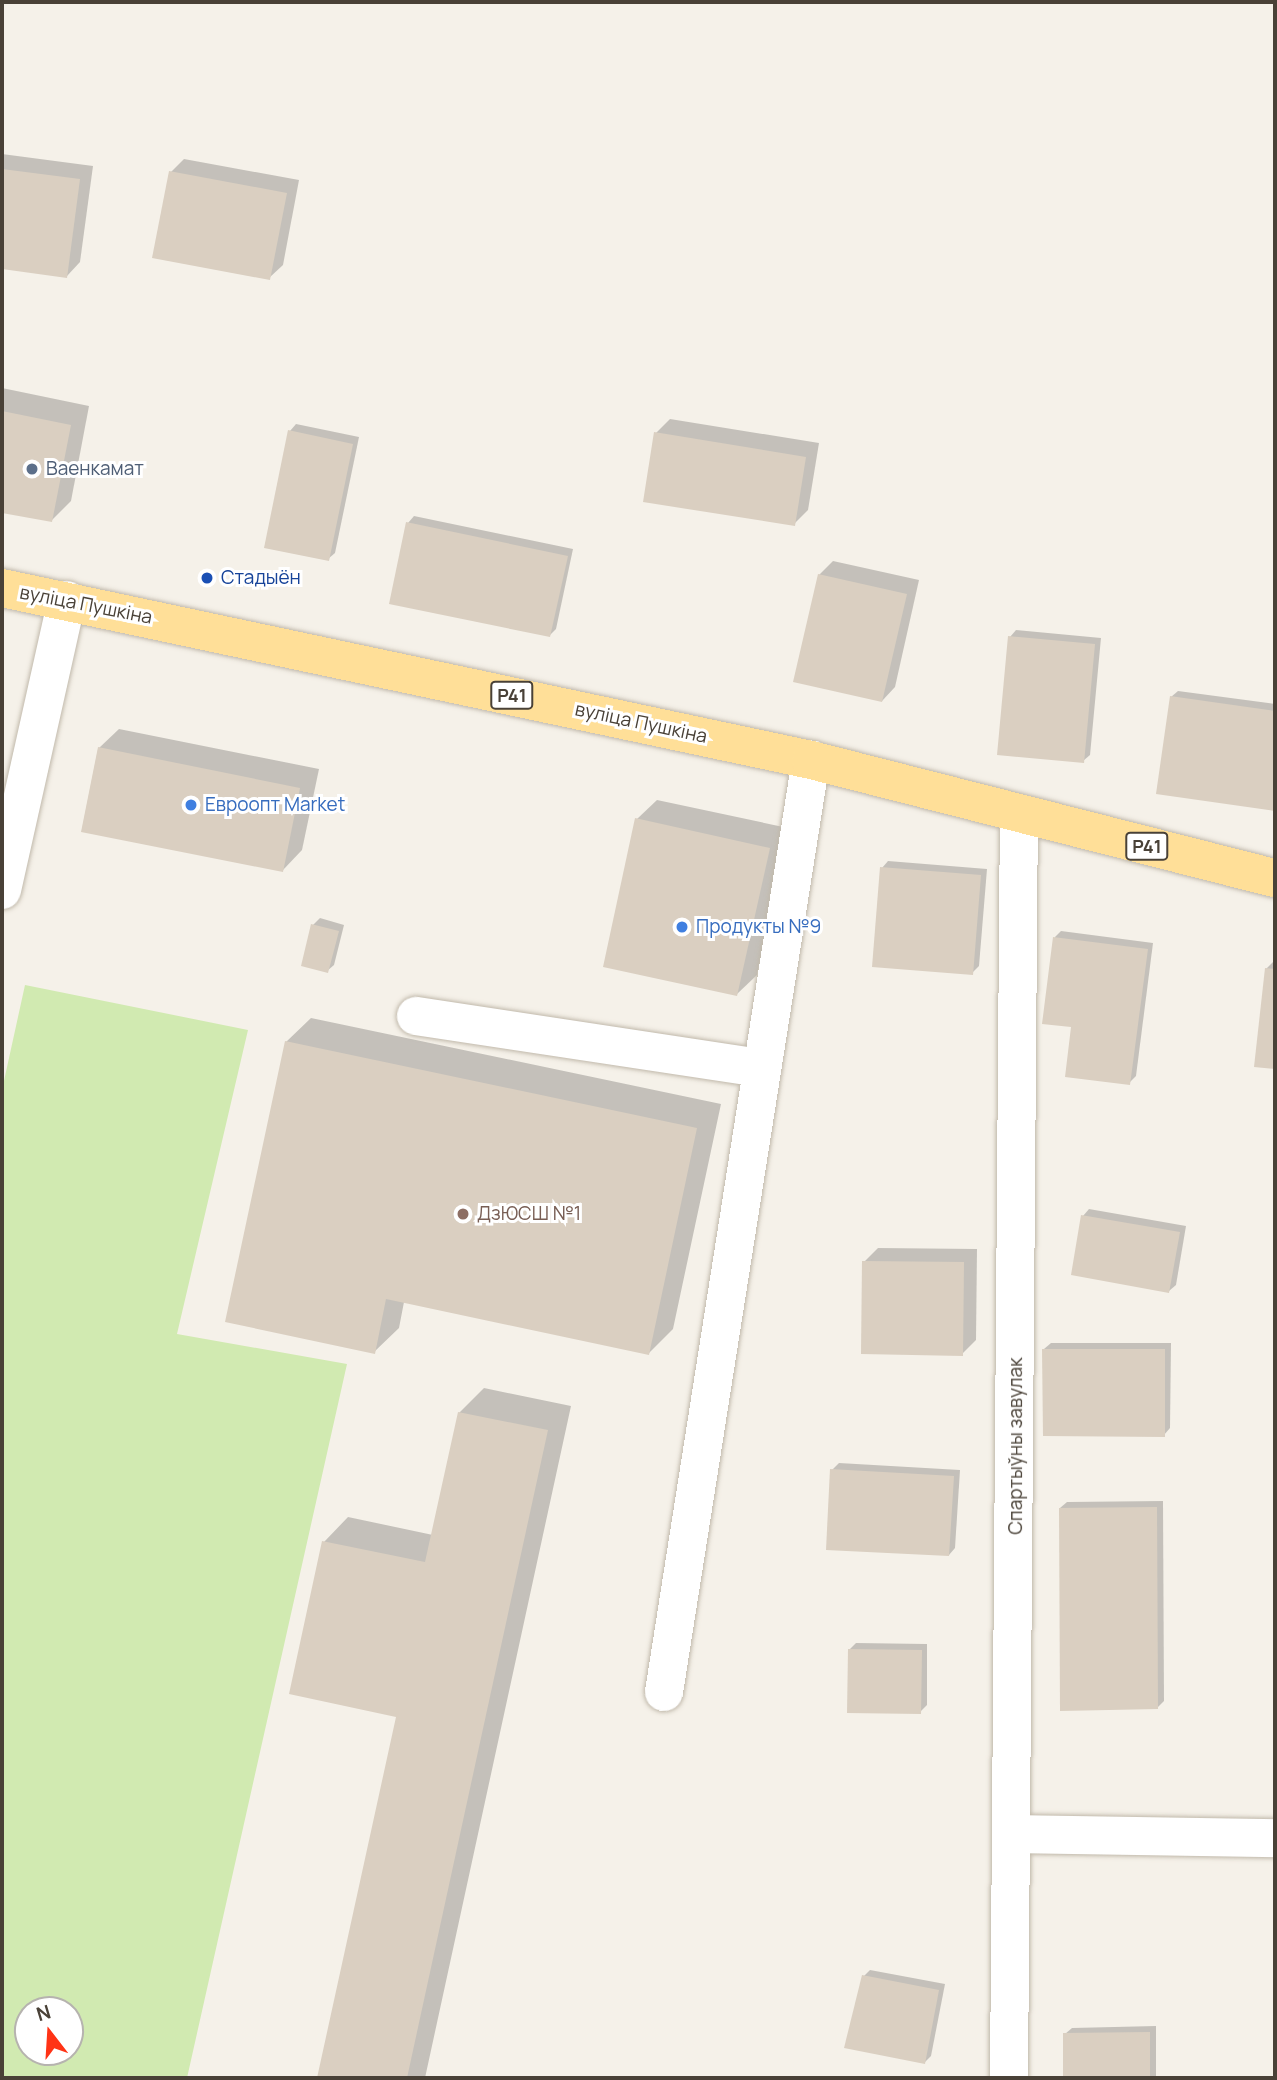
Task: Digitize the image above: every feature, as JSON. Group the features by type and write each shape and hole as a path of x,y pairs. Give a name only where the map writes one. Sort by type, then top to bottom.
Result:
{"main road":[{"name":"вуліца Пушкіна","path":"2,588 811,760 1275,878"}],"street":[{"path":"2,890 67,600"},
{"path":"664,1692 811,760"},
{"name":"Спартыўны завулак","path":"1009,2078 1019,814"},
{"path":"416,1016 761,1068"},
{"path":"1013,1834 1275,1838"}],"green space":[{"path":"25,985 248,1030 177,1334 347,1364 187,2078 2,2078 2,1090"}],"building":[{"path":"2,169 80,179 67,278 2,269"},
{"path":"169,171 287,193 270,280 152,258"},
{"name":"Ваенкамат","path":"2,411 71,425 52,522 2,513"},
{"path":"288,430 353,444 329,561 264,548"},
{"path":"654,432 806,457 795,526 643,502"},
{"path":"406,522 568,556 550,637 389,604"},
{"path":"818,574 907,594 882,702 793,682"},
{"path":"1008,636 1095,644 1084,763 997,755"},
{"path":"1170,696 1275,711 1275,811 1156,794"},
{"name":"Евроопт Market","path":"98,747 300,788 283,872 81,832"},
{"name":"Продукты №9","path":"635,818 770,848 737,996 603,967"},
{"path":"880,867 981,875 973,975 872,967"},
{"path":"311,924 339,931 328,973 301,966"},
{"path":"1053,937 1148,949 1130,1085 1065,1077 1071,1027 1042,1024"},
{"path":"1265,968 1275,969 1275,1069 1254,1067"},
{"name":"ДзЮСШ №1","path":"285,1041 697,1128 649,1355 386,1299 375,1354 225,1322"},
{"path":"1081,1215 1180,1232 1169,1293 1071,1275"},
{"path":"862,1261 964,1262 963,1356 861,1354"},
{"path":"1042,1349 1165,1349 1165,1437 1043,1436"},
{"path":"458,1412 548,1430 407,2078 317,2078 396,1717 289,1694 322,1541 425,1562"},
{"path":"830,1469 954,1476 949,1556 826,1550"},
{"path":"1157,1507 1158,1709 1060,1711 1059,1508"},
{"path":"848,1649 922,1650 921,1714 847,1713"},
{"path":"862,1975 939,1990 925,2064 844,2048"},
{"path":"1150,2032 1150,2078 1063,2078 1063,2033"}],"place":[{"name":"Ваенкамат","path":"32,469"},
{"name":"Стадыён","path":"207,578"},
{"name":"Евроопт Market","path":"191,805"},
{"name":"Продукты №9","path":"682,927"},
{"name":"ДзЮСШ №1","path":"463,1214"}]}
